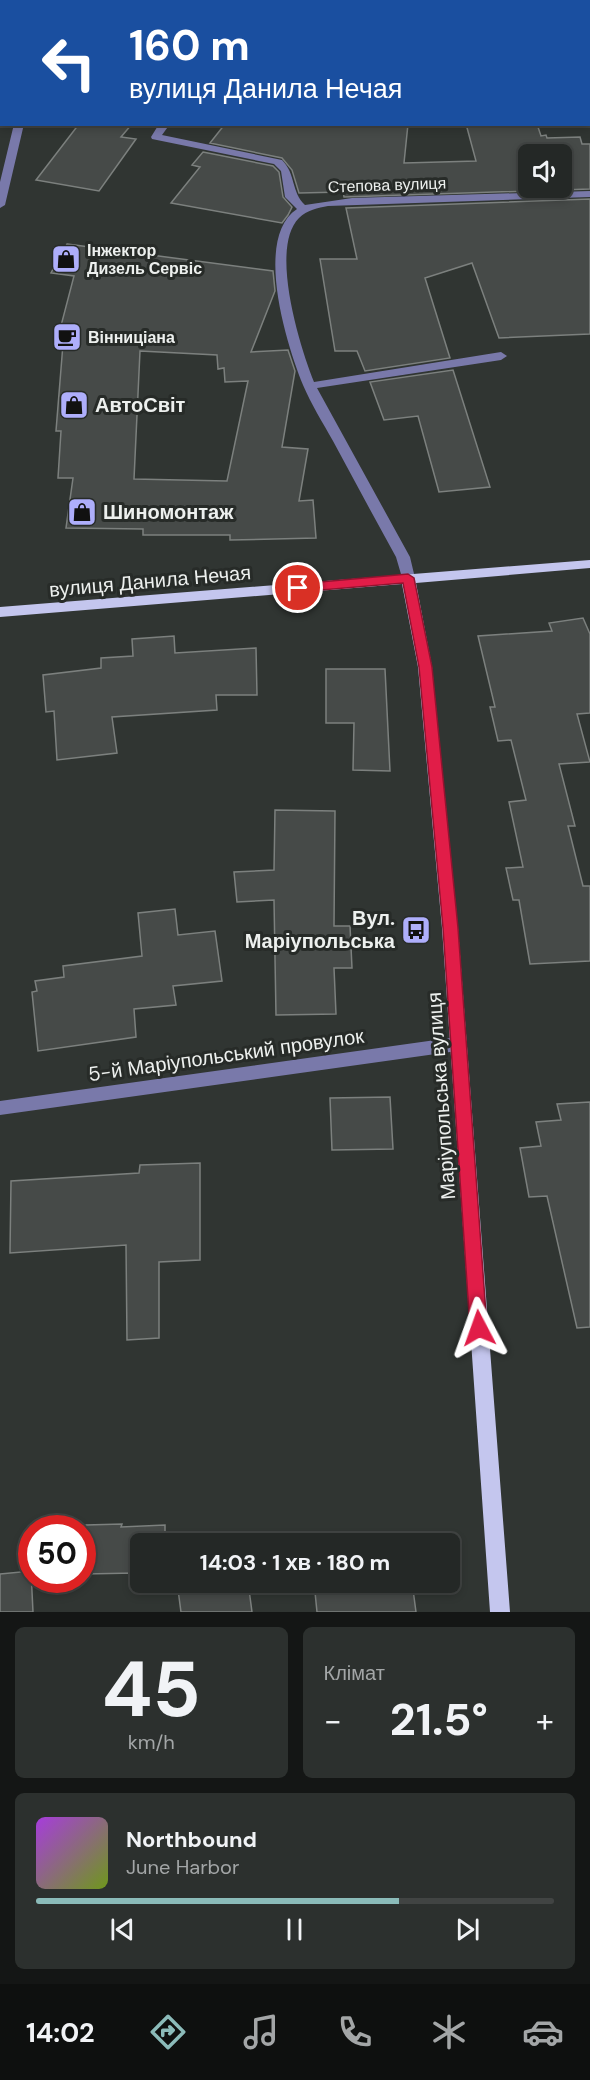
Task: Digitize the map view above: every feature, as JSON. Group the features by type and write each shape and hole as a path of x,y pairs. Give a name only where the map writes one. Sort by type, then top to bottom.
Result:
{"main road":[{"name":"вулиця Данила Нечая","path":"0,612 590,564"},
{"name":"Маріупольська вулиця","path":"408,578 425,667 450,928 500,1612"}],"street":[{"path":"0,206 4,167 18,126"},
{"path":"164,126 156,136 278,162 286,170 290,197 303,209"},
{"name":"Степова вулиця","path":"408,578 402,557 309,386 288,319 281,263 285,231 292,218 303,209 320,204 352,201 590,194"},
{"path":"309,386 501,356"},
{"name":"5-й Маріупольський провулок","path":"0,1108 457,1044"}],"building":[{"path":"77,126 130,126 121,137 136,139 99,191 36,180"},
{"path":"223,126 408,126 404,163 476,161 467,126 538,126 541,136 546,135 547,138 580,137 582,144 590,144 590,189 572,190 572,144 518,144 518,191 344,197 343,192 299,193 292,170 282,158 210,143"},
{"path":"203,152 273,166 279,172 283,197 292,207 282,223 171,203 200,167 192,165"},
{"path":"590,199 590,334 499,338 472,263 425,278 450,358 365,371 357,351 335,351 320,259 357,259 346,208"},
{"path":"67,244 273,271 275,291 251,352 288,350 295,371 282,447 308,449 299,501 313,500 316,538 230,540 230,535 143,535 143,529 66,528 73,478 58,478 61,431 56,431 63,344 57,341 74,276 51,273","holes":["140,351 217,355 218,369 224,368 225,382 248,381 227,481 134,479"]},
{"path":"453,370 490,487 439,492 418,416 384,420 370,382"},
{"path":"583,618 590,634 590,713 577,714 590,762 559,764 575,826 568,826 583,886 590,886 590,961 530,964 519,900 513,900 506,868 523,867 509,802 526,800 511,740 498,741 490,707 495,707 478,636 552,631 549,623"},
{"path":"174,636 175,653 256,648 257,695 216,695 217,710 112,717 117,753 57,760 54,711 46,712 43,675 101,668 101,658 133,656 132,639"},
{"path":"326,669 385,669 390,771 353,770 354,723 326,723"},
{"path":"275,810 335,811 334,926 350,926 352,968 334,968 336,1014 276,1015 274,900 237,902 234,872 274,870"},
{"path":"175,909 178,935 215,931 222,981 173,986 176,1005 134,1009 136,1037 38,1051 32,992 37,991 35,981 64,977 63,966 142,956 138,913"},
{"path":"390,1097 393,1149 332,1150 330,1098"},
{"path":"590,1102 590,1327 577,1328 547,1196 529,1197 520,1148 541,1146 536,1122 561,1120 557,1104"},
{"path":"200,1163 200,1260 159,1262 159,1338 127,1340 126,1245 10,1253 11,1181 139,1173 140,1165"},
{"path":"122,1524 121,1527 165,1525 165,1533 130,1533 130,1573 96,1574 96,1525"},
{"path":"18,1572 18,1593 32,1593 33,1612 0,1612 0,1574"},
{"path":"178,1593 249,1593 252,1612 181,1612"},
{"path":"315,1593 413,1593 416,1612 317,1612"}],"place":[{"name":"Інжектор Дизель Сервіс","path":"66,259"},
{"name":"Вінниціана","path":"67,337"},
{"name":"АвтоСвіт","path":"74,405"},
{"name":"Шиномонтаж","path":"82,512"},
{"name":"Вул. Маріупольська","path":"416,930"}],"route":[{"path":"298,588 408,578 425,667 450,928 479,1328"}]}
